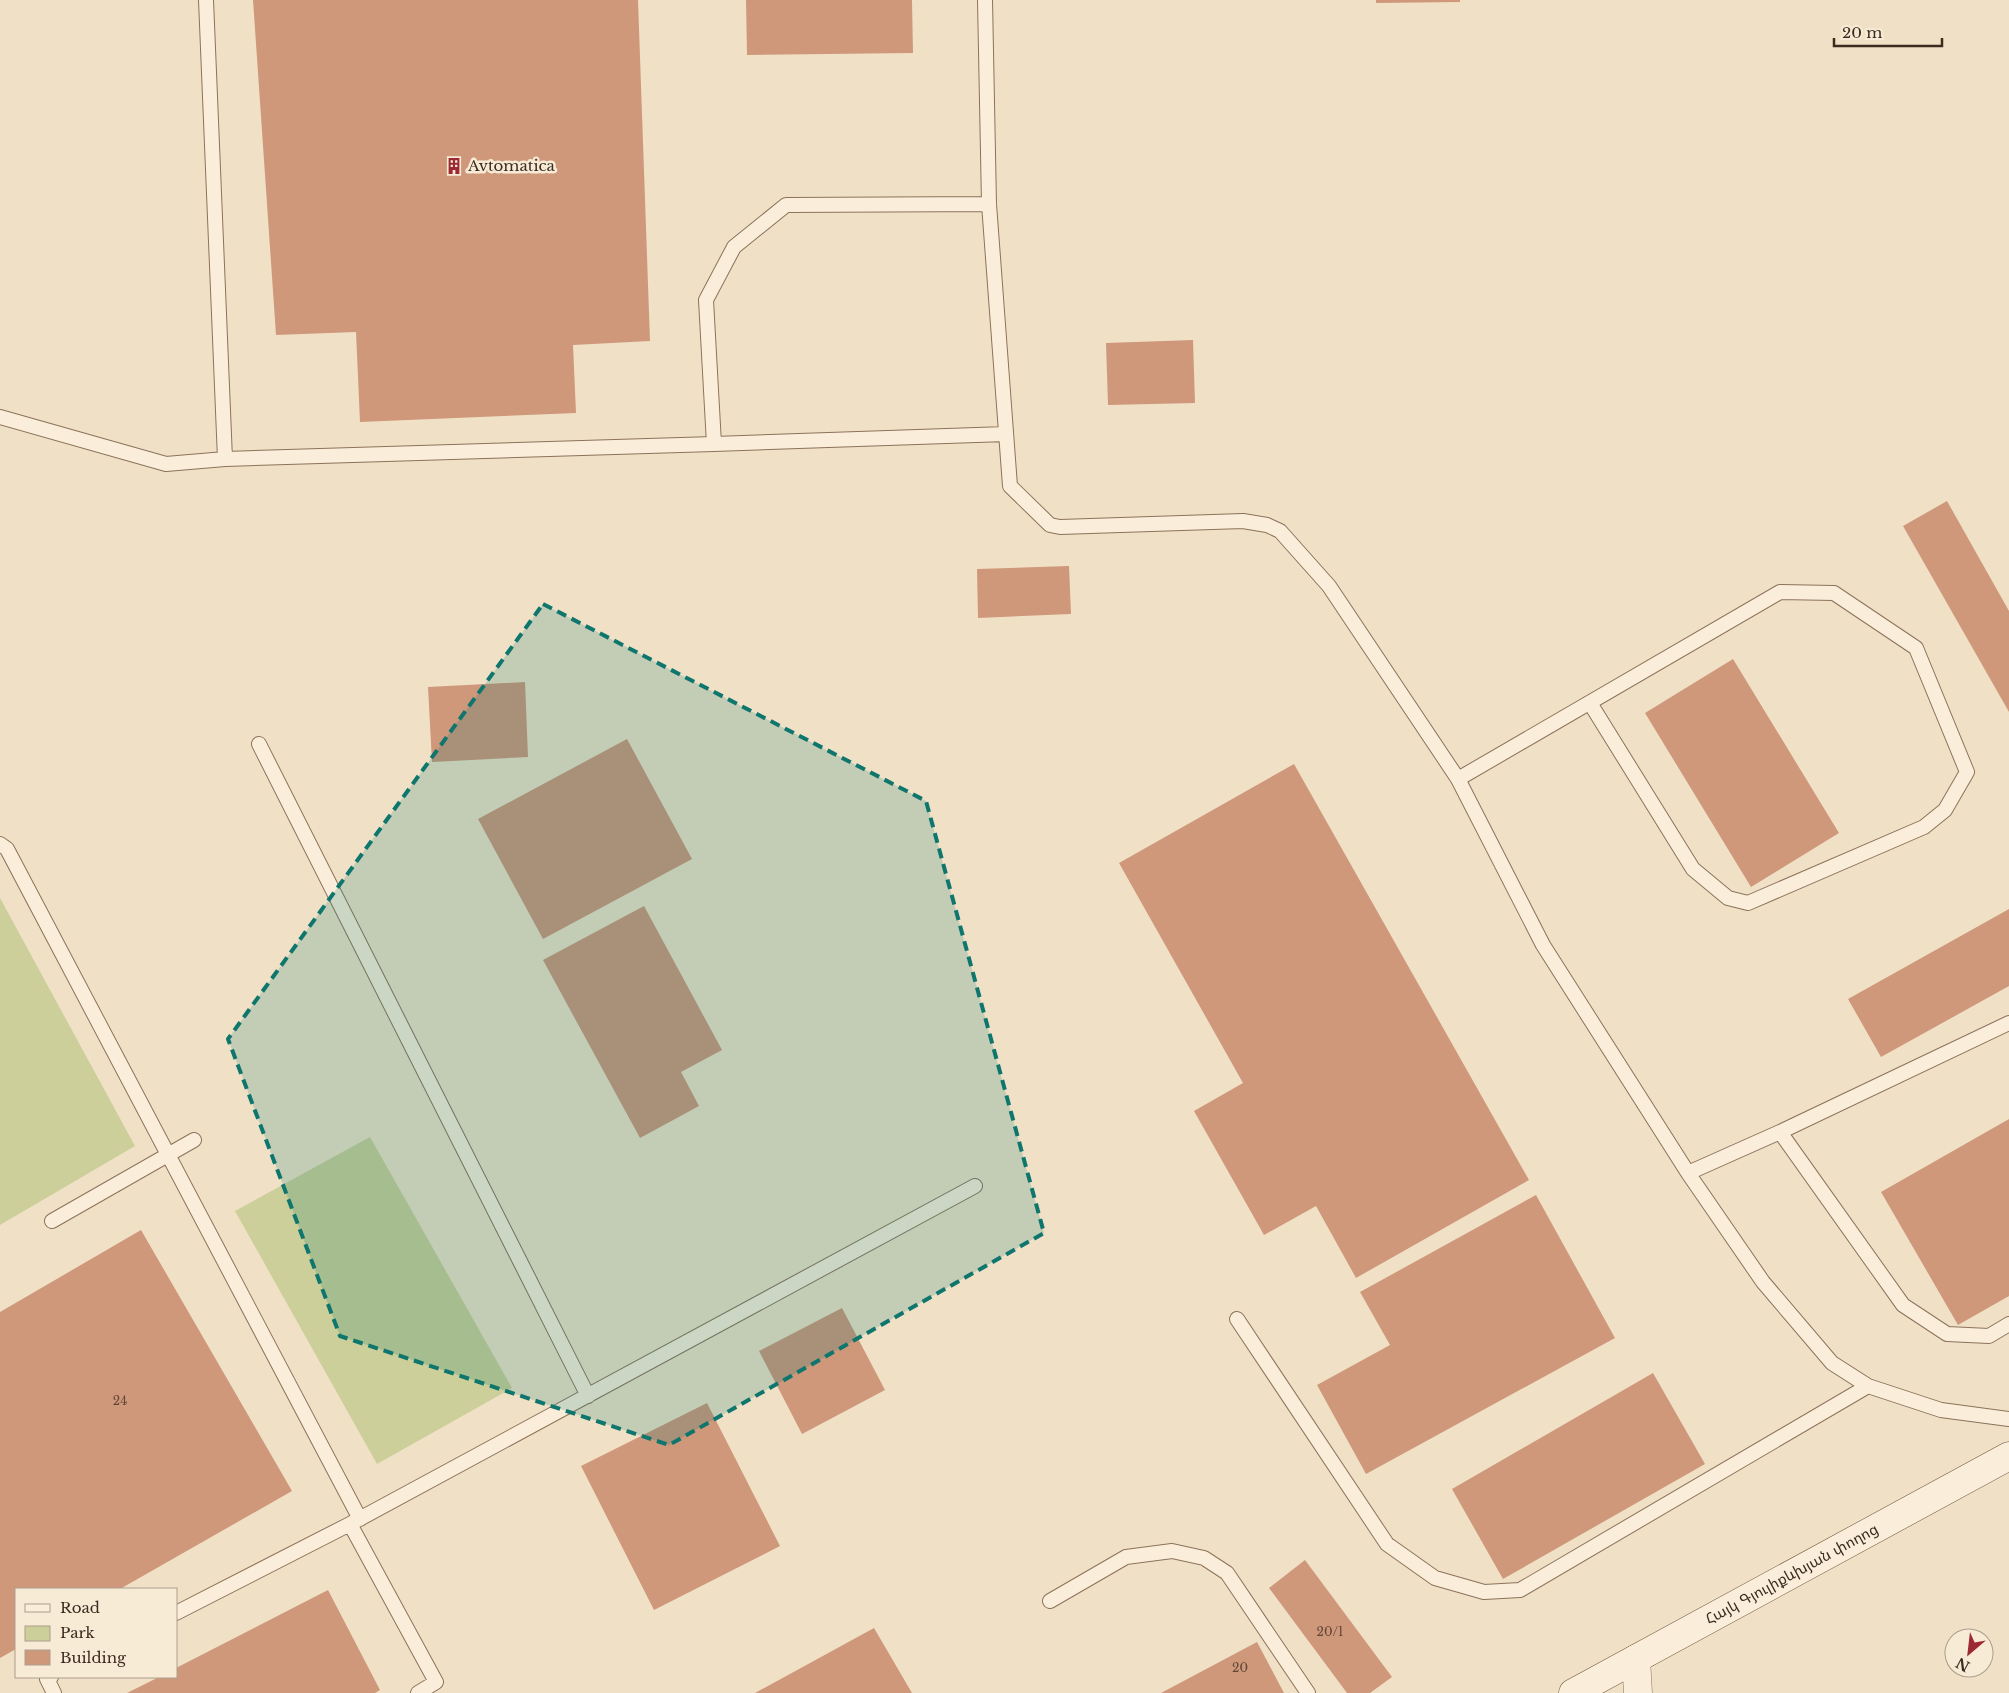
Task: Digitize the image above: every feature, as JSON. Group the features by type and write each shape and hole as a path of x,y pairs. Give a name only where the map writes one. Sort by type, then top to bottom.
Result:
{"street":[{"name":"Հայկ Գյուլիքևխյան փողոց","path":"1573,1693 2009,1456"},
{"path":"1636,1658 1638,1693"}],"lane":[{"path":"206,0 225,459"},
{"path":"985,0 989,204 1010,486 1050,525 1060,527 1243,521 1267,525 1280,531 1329,586 1458,779 1543,945 1688,1173 1762,1282 1832,1363 1868,1386 1941,1410 2009,1419"},
{"path":"714,444 706,300 734,247 786,205 989,204"},
{"path":"0,417 166,464 225,459 1006,434"},
{"path":"1458,779 1780,592 1834,593 1916,648 1967,772 1945,810 1924,827 1748,904 1728,898 1693,869 1590,703"},
{"path":"259,744 588,1396"},
{"path":"0,844 7,849 168,1155 436,1682 418,1693"},
{"path":"1688,1173 1780,1132 2009,1023"},
{"path":"1780,1132 1903,1305 1947,1334 1989,1336 2009,1324"},
{"path":"52,1221 194,1140"},
{"path":"178,1612 355,1522 975,1186"},
{"path":"1237,1319 1387,1544 1435,1578 1484,1592 1520,1590 1868,1386"},
{"path":"1050,1601 1126,1557 1172,1551 1204,1558 1227,1573 1308,1693"},
{"path":"49,1678 47,1679 54,1693"}],"highlighted area":[{"path":"543,604 926,801 1044,1233 669,1445 340,1336 228,1039"}],"green space":[{"path":"0,898 135,1146 0,1225"},
{"path":"370,1137 512,1388 377,1464 235,1211"}],"building":[{"name":"Avtomatica","path":"253,0 638,0 650,341 573,345 576,413 360,422 356,332 276,335"},
{"path":"746,0 912,0 913,53 747,55"},
{"path":"1376,0 1460,0 1460,2 1376,3"},
{"path":"1193,340 1195,403 1108,405 1106,343"},
{"path":"1947,501 2009,611 2009,712 1903,526"},
{"path":"1069,566 1071,614 978,618 977,569"},
{"path":"1733,659 1839,833 1751,887 1645,713"},
{"path":"525,682 528,757 432,762 428,687"},
{"path":"627,739 692,859 543,939 478,819"},
{"path":"1294,764 1529,1180 1356,1278 1316,1206 1264,1235 1194,1111 1243,1083 1119,863"},
{"path":"644,906 722,1050 681,1072 699,1106 640,1138 543,960"},
{"path":"2009,909 2009,986 1881,1057 1848,999"},
{"path":"2009,1119 2009,1296 1958,1325 1881,1192"},
{"path":"1536,1195 1615,1338 1366,1474 1317,1385 1390,1345 1360,1292"},
{"path":"141,1230 292,1491 122,1588 15,1588 15,1650 0,1658 0,1312"},
{"path":"842,1308 885,1390 802,1434 759,1351"},
{"path":"1653,1373 1705,1464 1503,1579 1452,1489"},
{"path":"707,1403 780,1546 654,1610 581,1466"},
{"path":"1305,1560 1392,1677 1370,1693 1347,1693 1269,1588"},
{"path":"328,1590 380,1690 375,1693 127,1693 157,1678 178,1678 178,1667"},
{"path":"874,1628 912,1693 755,1693"},
{"path":"1257,1642 1284,1693 1161,1693"}],"place":[{"name":"Avtomatica","path":"454,166"}]}
